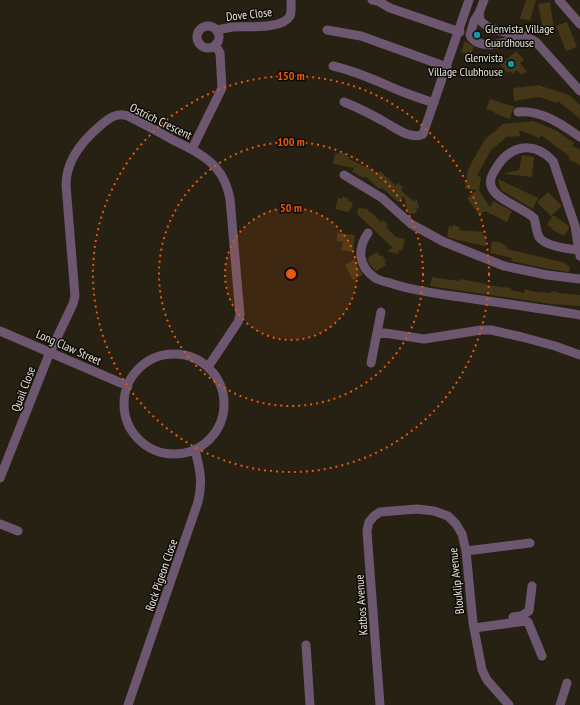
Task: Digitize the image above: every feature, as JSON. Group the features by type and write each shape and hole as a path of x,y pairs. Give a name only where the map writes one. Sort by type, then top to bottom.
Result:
{"street":[{"name":"Dove Close","path":"216,30 231,27 273,25 281,23 290,15 291,0"},
{"path":"372,0 378,1 390,8 460,32"},
{"path":"344,102 381,120 400,132 418,136 425,133 434,103 460,32 469,0"},
{"path":"484,0 474,21 470,37 476,41 492,44 524,37"},
{"path":"559,0 580,24"},
{"path":"479,13 480,20 486,26 532,39 580,91"},
{"name":"Dove Close","path":"210,26 216,30 219,38 215,45 210,48 199,43 197,35 200,30 204,27 210,26"},
{"path":"327,30 361,36 447,67"},
{"name":"Dove Close","path":"192,150 222,88 220,53 215,45"},
{"path":"333,66 348,69 434,103"},
{"path":"518,112 531,112 544,116 564,126 580,137"},
{"name":"Ostrich Crescent","path":"50,352 75,296 66,178 82,143 106,121 113,116 122,114 192,150 216,168 222,176 228,190 240,311 238,322 208,367"},
{"path":"521,148 533,148 545,154 553,161 575,226 579,253 561,248 543,240 538,235 534,218 494,192 490,184 491,179 500,161 510,152 521,148"},
{"path":"344,175 382,198 411,224 444,242 504,266 546,275 580,279"},
{"path":"368,233 362,243 360,252 361,257 368,271 381,281 433,293 580,315"},
{"path":"371,363 381,312"},
{"path":"378,332 424,339 480,330 491,330 535,340 563,348 580,355"},
{"name":"Long Claw Street","path":"0,331 128,386"},
{"name":"Quail Close","path":"0,478 50,352"},
{"path":"179,354 194,358 208,367 218,380 224,395 224,412 219,428 209,441 195,450 182,454 169,454 156,451 145,445 128,425 124,399 128,386 136,372 148,362 163,355 179,354"},
{"name":"Rock Pigeon Close","path":"128,705 198,502 201,469 195,450"},
{"name":"Blouklip Avenue","path":"383,511 434,511 444,514 459,528 466,551 474,626 483,674 498,694 509,705"},
{"name":"Katbos Avenue","path":"380,705 367,530 372,518 383,511"},
{"path":"0,524 18,531"},
{"path":"466,551 530,544"},
{"path":"474,626 526,614 529,611 532,586"},
{"path":"474,626 526,621 528,622 542,656"},
{"path":"306,644 310,705"},
{"path":"560,705 567,682"}],"building":[{"path":"526,0 536,0 530,21 520,18"},
{"path":"550,2 554,29 543,30 538,4"},
{"path":"567,22 577,47 566,51 556,26"},
{"path":"465,41 474,47 470,56 461,52"},
{"name":"Glenvista Village Clubhouse","path":"516,51 524,60 520,63 527,71 521,75 517,70 513,74 510,71 508,73 500,65"},
{"path":"540,85 569,95 580,105 580,119 558,101 557,103 539,97 514,101 513,88"},
{"path":"490,99 515,107 510,119 486,109"},
{"path":"533,121 557,131 574,143 572,146 580,150 580,165 568,159 570,157 541,135 540,138 519,130 520,136 507,137 491,150 477,176 481,177 479,190 490,207 493,201 512,211 507,222 485,211 479,215 467,198 477,190 465,189 468,169 485,139 503,124"},
{"path":"339,152 346,154 345,156 350,157 349,159 378,173 380,171 396,186 398,183 403,188 401,190 409,198 411,198 412,201 417,200 419,208 416,209 417,213 409,214 407,212 404,196 398,202 382,188 379,189 365,176 364,178 352,172 354,168 333,164 335,153 339,154"},
{"path":"522,155 534,157 532,177 505,174 519,170"},
{"path":"498,179 538,198 533,209 501,190"},
{"path":"548,192 562,206 551,216 537,202"},
{"path":"342,197 349,198 348,201 353,202 351,209 348,212 335,209 338,198 342,199"},
{"path":"358,208 369,209 368,212 371,212 381,222 383,220 388,225 386,227 396,237 405,239 402,251 399,250 398,254 387,251 393,248 357,214"},
{"path":"553,215 568,225 569,228 564,236 547,225"},
{"path":"453,225 460,227 459,230 483,232 482,235 486,236 485,246 447,237 449,226 453,227"},
{"path":"337,233 355,235 353,252 341,250 343,242 337,241"},
{"path":"492,241 503,243 503,245 507,246 507,249 566,263 566,265 570,266 569,272 511,261 512,258 490,253"},
{"path":"377,252 380,256 382,255 386,261 384,262 386,265 376,271 370,265 367,258"},
{"path":"355,259 363,275 353,280 345,265"},
{"path":"432,277 459,281 460,279 487,285 511,288 511,290 524,293 525,289 535,292 551,293 551,291 580,295 580,306 551,304 430,286"}],"place":[{"name":"Glenvista Village Guardhouse","path":"477,35"},
{"name":"Glenvista Village Clubhouse","path":"511,64"}]}
